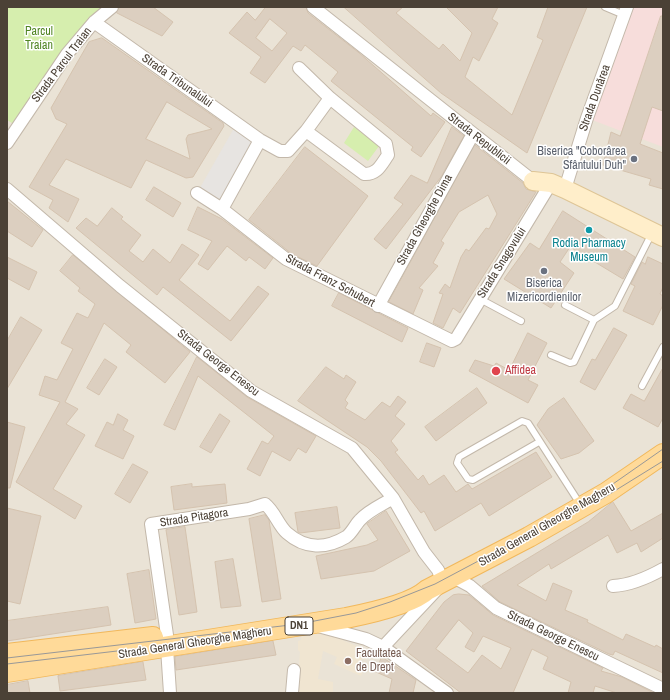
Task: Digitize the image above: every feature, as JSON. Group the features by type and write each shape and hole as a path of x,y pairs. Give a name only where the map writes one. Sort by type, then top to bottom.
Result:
{"main road":[{"name":"Strada General Gheorghe Magheru","path":"7,654 167,641 311,624 366,614 421,595 529,537 606,493 663,454"},
{"name":"Strada General Gheorghe Magheru","path":"7,672 167,641 332,612 414,590 439,585"}],"street":[{"name":"Strada Parcul Traian","path":"8,140 12,123 94,22 112,7"},
{"name":"Strada Republicii","path":"313,7 473,134 550,184 658,234"},
{"name":"Strada Dunărea","path":"550,184 587,118 626,11"},
{"name":"Strada Tribunalului","path":"94,22 260,140 285,152 306,131"},
{"path":"299,68 330,98 386,144 388,155 377,172 371,175 364,174 306,131 330,98"},
{"name":"Strada Gheorghe Dima","path":"378,306 473,134"},
{"path":"222,209 260,140"},
{"name":"Strada Snagovului","path":"452,341 456,339 550,184"},
{"name":"Strada George Enescu","path":"7,189 120,286 251,391 352,448 393,498 424,552 438,570 439,585 457,579 470,586 496,608 663,689"},
{"name":"Strada Franz Schubert","path":"197,193 222,209 286,259 378,306 452,341"},
{"name":"Strada Pitagora","path":"167,641 151,524 249,509 265,504 272,510 286,532 304,545 319,547 346,536 359,520 372,510 393,498"},
{"path":"613,586 625,585 648,577 663,569"},
{"path":"383,647 439,585"},
{"path":"311,624 366,639 383,647 433,688 447,693"},
{"path":"167,641 170,693"},
{"path":"292,693 294,670"}],"lane":[{"path":"605,7 626,11"},
{"path":"552,355 570,363 574,362 594,320 615,306 658,234"},
{"path":"480,299 521,320"},
{"path":"565,305 594,320"},
{"path":"642,386 663,347"},
{"path":"539,442 474,480 468,479 457,463 458,457 522,421 528,423 581,506"}],"shaded area":[{"path":"7,7 663,7 663,693 7,693"},
{"path":"627,7 663,7 663,147 587,118"},
{"path":"237,123 260,140 222,209 197,193"},
{"name":"Facultatea de Drept","path":"319,630 368,651 365,660 362,658 360,662 366,666 361,676 334,664 337,657 323,651 318,679 333,682 333,693 297,693 300,652 298,650 298,641 301,640 302,631"}],"green space":[{"name":"Parcul Traian","path":"7,7 116,7 94,22 17,126 7,120"},
{"path":"354,127 379,146 368,161 344,143"}],"building":[{"path":"119,7 153,7 173,22 162,36 117,13"},
{"path":"266,7 306,7 308,13 358,52 431,116 433,113 445,122 421,157 411,150 413,147 331,81 338,72 305,45 301,51 293,46 265,83 250,73 261,57 229,33 247,12 255,20","holes":["270,19 287,33 272,51 256,38"]},
{"path":"344,7 403,7 396,13 439,49 443,44 460,61 472,33 446,7 498,7 492,19 498,23 479,61 473,57 465,77 512,115 543,40 537,37 548,7 587,7 527,153 441,93"},
{"path":"661,16 663,16 663,111 652,107 640,144 663,153 663,189 649,185 651,179 603,165 611,132 620,136"},
{"path":"102,38 223,123 224,126 193,177 186,178 146,160 131,188 66,159 49,185 79,199 68,222 49,208 53,200 29,187 67,124 56,119 51,108 89,42","holes":["167,102 212,129 188,135 186,139 190,159 146,139"]},
{"path":"452,127 464,136 441,177 386,249 374,239 403,204 394,198 411,175 427,183"},
{"path":"475,145 523,183 526,189 536,192 460,313 453,308 443,328 433,323 443,294 439,293 445,284 450,288 461,257 466,249 469,251 486,228 489,229 497,214 488,195 459,212 441,241 444,243 433,263 438,266 419,288 423,290 413,314 389,302"},
{"path":"305,147 368,196 317,266 292,254 249,220"},
{"path":"154,187 181,203 173,217 146,200"},
{"path":"7,201 43,230 32,247 7,231"},
{"path":"198,207 222,219 273,258 265,269 249,257 246,261 227,246 208,270 198,264 212,241 188,230"},
{"path":"112,208 123,217 121,219 141,235 129,251 143,262 153,249 170,263 182,244 199,255 179,280 230,321 258,286 269,294 231,341 163,287 157,295 76,228 86,218 97,226"},
{"path":"563,211 635,257 623,279 570,247 560,262 574,273 551,308 504,279 530,243 539,249"},
{"path":"73,255 190,352 165,383 126,352 131,345 104,323 65,402 78,409 66,424 85,435 53,489 82,506 75,519 16,482 60,402 39,395 45,376 57,380 73,349 61,343 77,313 88,318 95,304 78,291 80,288 60,271"},
{"path":"7,257 37,272 29,290 7,278"},
{"path":"648,257 663,264 663,287 660,294 663,296 663,305 653,325 623,311 635,286 631,284 642,262 645,264"},
{"path":"339,293 408,328 402,342 332,306"},
{"path":"21,317 42,330 7,389 7,341"},
{"path":"614,328 627,335 595,390 580,382 592,359 595,360"},
{"path":"528,333 547,343 528,380 538,385 528,403 469,371 475,360 494,366 496,363 509,370"},
{"path":"427,343 441,348 434,367 420,362"},
{"path":"197,357 247,397 316,436 306,453 298,448 290,461 272,451 260,476 247,469 262,441 268,444 274,436 198,376 175,430 164,425"},
{"path":"105,359 117,367 99,395 87,388"},
{"path":"326,367 344,379 346,375 356,382 345,400 348,403 345,408 365,420 382,402 390,407 398,396 406,402 395,416 405,424 391,441 398,450 395,452 418,480 423,475 429,485 444,475 456,492 468,484 472,489 536,452 552,477 489,516 481,503 435,531 424,511 421,513 381,461 367,447 298,401"},
{"path":"663,368 663,418 658,427 623,408 631,394 644,401"},
{"path":"477,388 487,403 436,441 425,427"},
{"path":"564,398 594,441 579,453 561,459 537,425 548,409"},
{"path":"118,414 128,420 123,430 134,436 123,459 95,446 107,422 113,425"},
{"path":"220,414 230,421 211,453 200,447"},
{"path":"7,422 25,427 10,488 7,488"},
{"path":"133,464 148,472 130,503 115,494"},
{"path":"192,484 192,487 225,484 227,503 174,510 171,487"},
{"path":"613,502 631,531 663,513 663,538 641,552 637,543 617,553 608,535 551,569 549,564 517,585 546,601 553,583 572,591 565,610 588,620 587,622 623,640 626,634 663,649 663,673 615,651 613,655 609,654 500,602 482,586 588,522"},
{"path":"337,507 340,528 298,532 295,513"},
{"path":"7,508 41,516 20,604 7,601"},
{"path":"386,511 410,551 374,571 321,579 316,556 367,545 378,540 367,524"},
{"path":"265,515 269,520 281,599 262,602 249,519"},
{"path":"185,527 197,612 179,615 166,530"},
{"path":"233,559 241,606 221,608 215,562"},
{"path":"149,570 156,619 135,623 127,574"},
{"path":"453,595 469,595 493,615 603,668 601,671 622,677 654,693 617,693 595,686 593,693 568,693 571,682 543,669 548,657 532,649 513,693 461,693 406,651 444,602","holes":["459,620 473,633 465,647 474,652 483,636 511,648 501,669 482,655 468,673 436,649"]},
{"path":"108,607 111,625 7,641 7,621"},
{"path":"273,641 276,655 176,670 175,657"},
{"path":"382,657 416,680 413,693 389,693 392,679 376,672"},
{"path":"143,662 146,680 60,691 58,676"},
{"path":"28,681 30,693 7,693 7,685"}],"tram line":[{"path":"7,658 299,624 356,613 390,602 435,584 580,507 663,449"},
{"path":"600,500 663,461"},
{"path":"7,664 134,649"}],"place":[{"name":"Biserica \"Coborârea Sfântului Duh\"","path":"634,159"},
{"name":"Rodia Pharmacy Museum","path":"589,230"},
{"name":"Biserica Mizericordienilor","path":"544,271"},
{"name":"Affidea","path":"496,371"},
{"name":"Facultatea de Drept","path":"348,661"}]}
